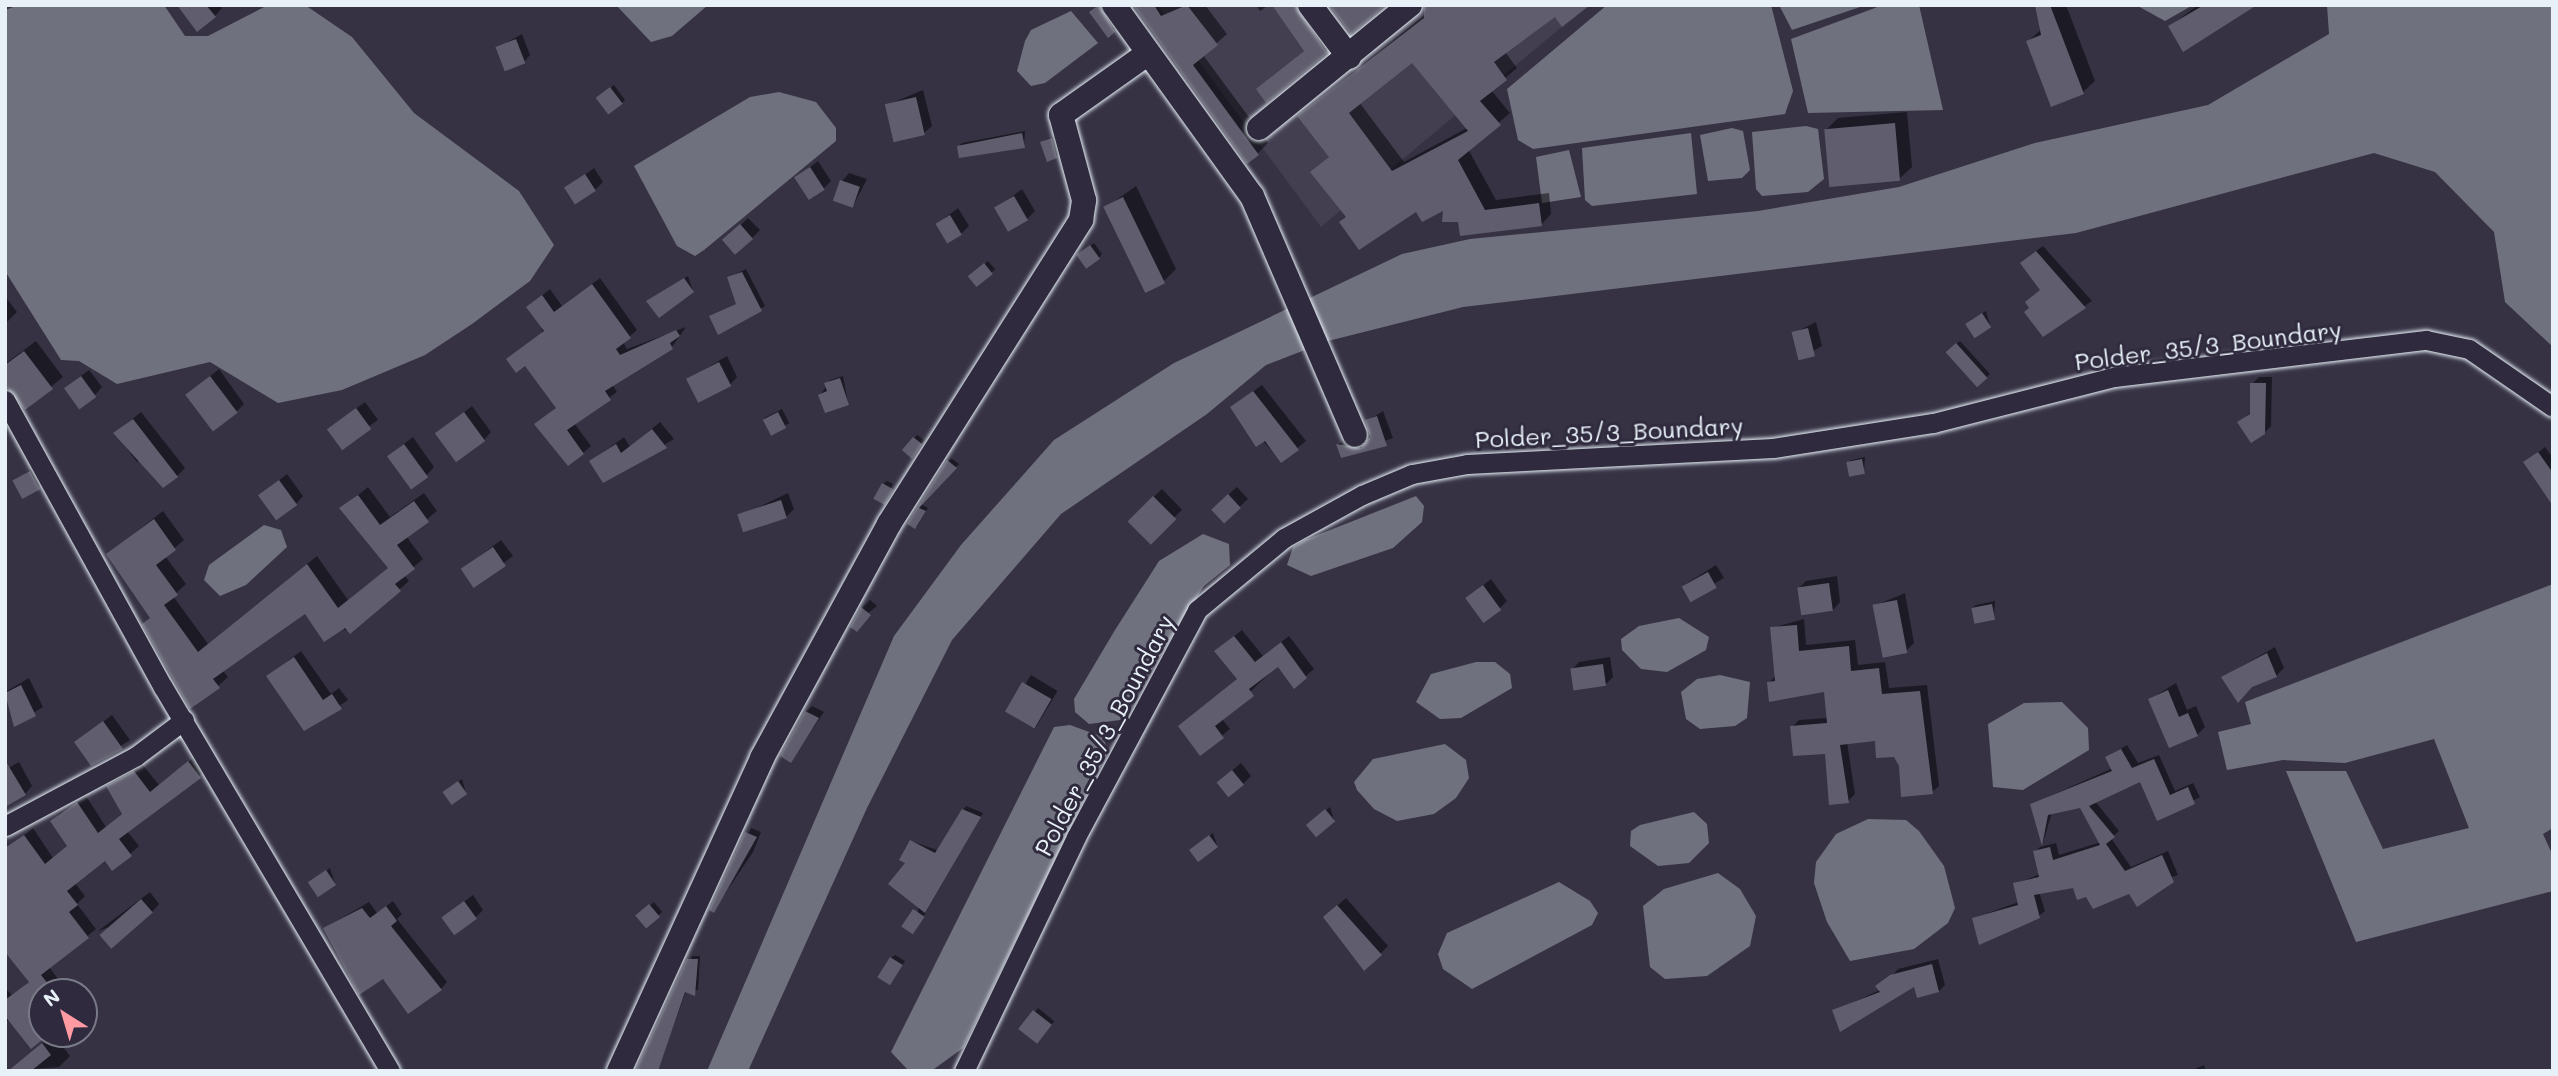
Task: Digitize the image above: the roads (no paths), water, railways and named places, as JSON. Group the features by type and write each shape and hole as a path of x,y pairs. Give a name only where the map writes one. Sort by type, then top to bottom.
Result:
{"street":[{"path":"1114,5 1252,196 1328,361 1355,435"},
{"path":"1310,5 1349,57"},
{"path":"1259,128 1410,5"},
{"path":"619,1071 762,758 857,582 1082,220 1084,200 1061,115 1147,54"},
{"name":"Polder_35/3_Boundary","path":"964,1071 1076,837 1197,610 1284,538 1387,484 1467,464 1773,448 1933,423 2114,377 2426,340 2469,349 2553,407"},
{"path":"5,400 184,720 390,1071"},
{"path":"5,826 136,756 184,720"}],"water":[{"path":"19,5 164,5 185,36 208,36 268,5 305,5 352,37 414,113 519,191 554,245 530,281 472,324 425,355 342,390 278,403 210,362 117,384 79,361 61,360 5,271 5,10"},
{"path":"616,5 708,5 672,36 651,42"},
{"path":"1607,5 1771,5 1793,91 1785,114 1533,149 1518,140 1507,89"},
{"path":"1779,5 1866,5 1792,30"},
{"path":"1883,5 1919,5 1943,110 1808,113 1791,39"},
{"path":"2136,5 2193,5 2165,21"},
{"path":"2327,5 2553,5 2553,347 2505,302 2494,232 2435,172 2374,153 2076,233 1463,307 1328,341 1266,365 1207,414 1061,514 952,640 867,808 748,1071 707,1071 894,636 961,545 1054,440 1174,363 1402,254 1470,239 1758,211 1899,187 2035,143 2208,105 2329,34"},
{"path":"1071,11 1098,43 1045,83 1031,86 1017,71 1025,41 1031,30"},
{"path":"779,92 816,102 836,128 836,141 695,256 677,246 634,166 750,97"},
{"path":"1806,126 1818,129 1824,179 1808,192 1762,196 1756,189 1752,132"},
{"path":"1732,128 1743,131 1750,170 1742,178 1708,181 1700,135"},
{"path":"1691,133 1697,194 1592,206 1585,200 1582,148"},
{"path":"1569,150 1581,197 1542,203 1536,157"},
{"path":"1416,496 1424,506 1422,522 1393,548 1311,576 1287,565 1293,547 1305,540"},
{"path":"264,525 281,530 287,547 246,585 220,596 204,580 209,565"},
{"path":"1203,534 1229,544 1230,565 1204,586 1120,720 1089,724 1075,712 1074,699 1115,630 1159,561"},
{"path":"2553,584 2553,828 2543,834 2553,856 2553,891 2356,942 2286,771 2346,771 2383,849 2469,828 2434,739 2345,763 2283,760 2227,770 2218,732 2251,724 2245,702"},
{"path":"1679,618 1709,637 1706,650 1667,672 1641,669 1622,650 1621,639 1639,626"},
{"path":"1476,662 1495,662 1510,674 1512,688 1461,718 1440,719 1416,702 1431,674"},
{"path":"1720,675 1750,682 1747,718 1735,726 1700,729 1686,719 1681,692 1697,679"},
{"path":"2062,702 2088,728 2089,750 2023,790 1993,787 1988,724 2024,703"},
{"path":"1070,725 1103,737 1108,751 963,1048 934,1069 907,1069 891,1052 1054,727"},
{"path":"1445,744 1466,760 1469,778 1456,798 1434,814 1397,821 1374,809 1357,790 1354,782 1373,759"},
{"path":"1694,812 1707,824 1709,843 1689,863 1658,866 1630,846 1631,831 1640,825"},
{"path":"1868,819 1906,820 1919,831 1944,866 1955,908 1948,923 1914,949 1850,961 1827,922 1814,883 1816,862 1836,834"},
{"path":"1718,873 1740,889 1756,916 1750,946 1707,976 1665,979 1650,967 1643,906 1664,889"},
{"path":"1559,882 1590,901 1598,913 1592,925 1472,989 1443,969 1438,954 1447,933"}]}
